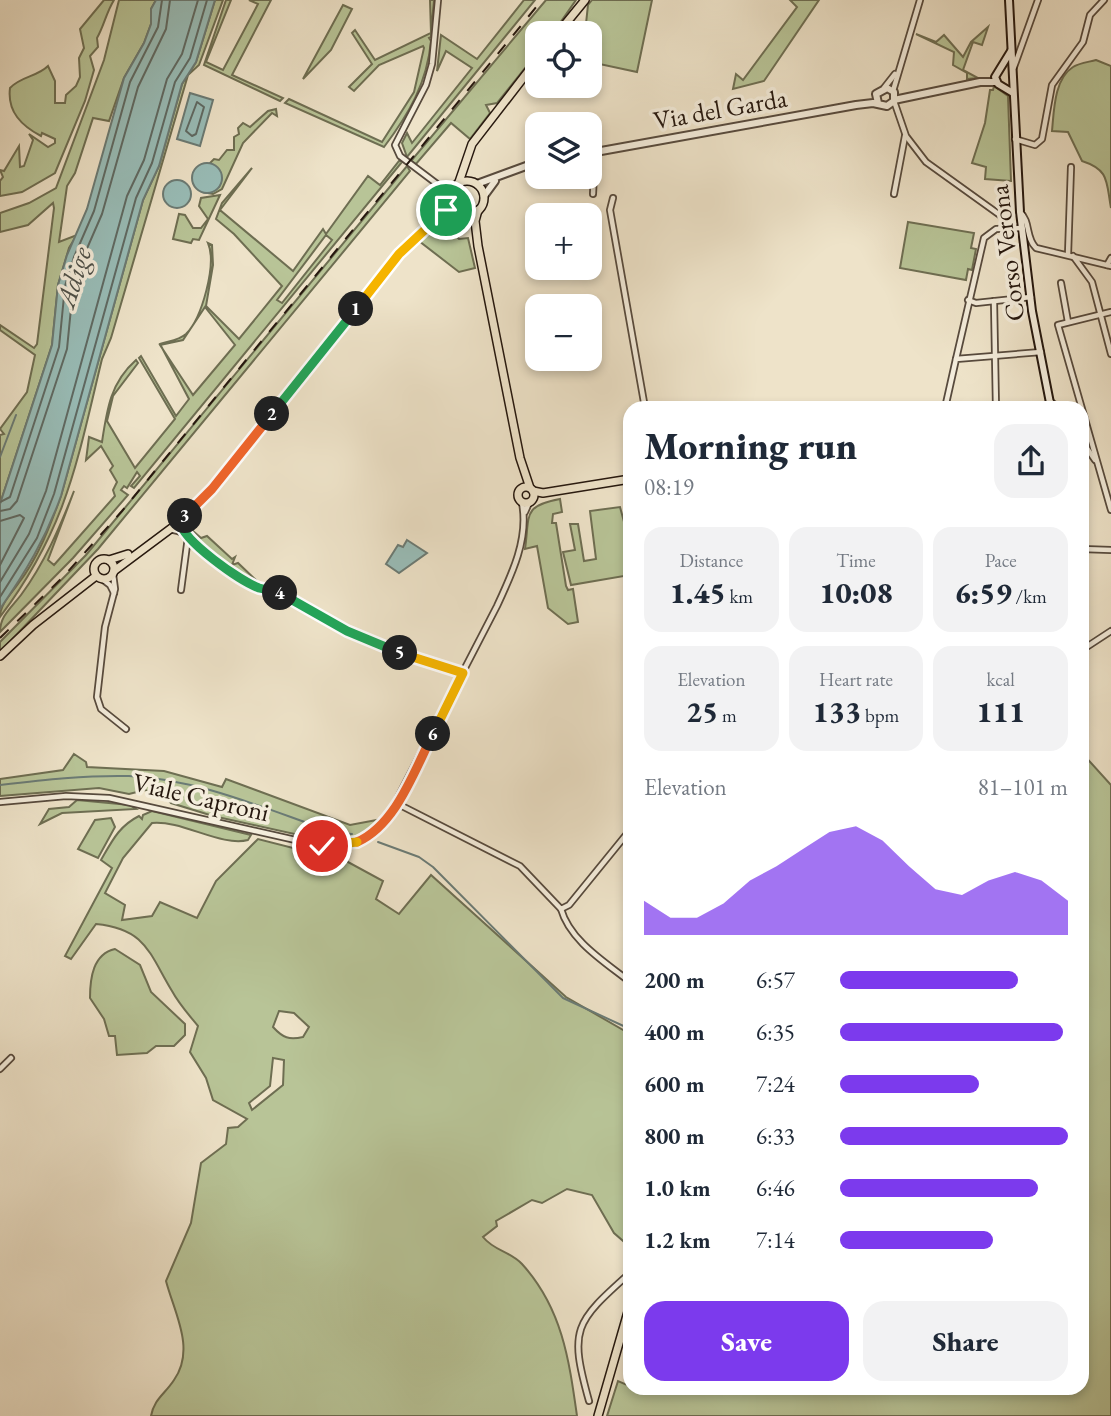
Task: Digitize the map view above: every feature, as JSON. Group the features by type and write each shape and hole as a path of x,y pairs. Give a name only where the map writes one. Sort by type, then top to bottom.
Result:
{"main road":[{"path":"567,21 583,0"},
{"path":"0,656 33,625 99,578 114,572 168,531 221,479 399,254 436,220 450,201 475,139 525,75"},
{"path":"466,159 474,183 484,196 475,223 478,246 528,495 623,479"},
{"path":"457,184 474,183"},
{"path":"450,201 471,221 474,233"},
{"path":"436,220 478,210"},
{"path":"99,578 93,567 96,561 125,556 158,534 199,499 339,331"},
{"path":"110,560 114,572"},
{"path":"598,1416 623,1329"}],"street":[{"path":"438,0 432,64 426,85 395,145 400,156 450,201"},
{"path":"894,100 898,71 919,0"},
{"name":"Corso Verona","path":"1009,0 1021,228 1050,401"},
{"path":"980,82 998,71 1013,71 1026,26 1038,0"},
{"path":"1015,139 1035,145 1042,139 1047,128 1052,85 1083,42 1087,20 1104,0"},
{"path":"996,82 998,71 1011,51"},
{"path":"898,71 884,88 894,100 906,136 926,162 1004,218 1009,227"},
{"path":"894,100 980,82 996,82 1013,93"},
{"path":"1005,87 1013,82"},
{"name":"Via del Garda","path":"856,104 884,88"},
{"path":"876,94 878,103"},
{"name":"Via del Garda","path":"602,150 856,104 894,100"},
{"path":"894,194 906,136"},
{"path":"474,183 525,166"},
{"path":"1071,167 1070,256 1090,277 1111,354"},
{"path":"484,196 490,184 505,174"},
{"path":"432,182 445,187 457,184"},
{"path":"593,189 593,194"},
{"path":"613,198 610,210 644,401"},
{"path":"1020,212 1025,216 1028,237 1035,248 1109,265 1111,258"},
{"path":"947,401 984,238 996,229 1021,228"},
{"path":"474,233 478,246"},
{"path":"1061,283 1068,322"},
{"path":"968,300 993,301 1031,297"},
{"path":"993,301 996,401"},
{"path":"1080,401 1058,325 1111,312"},
{"path":"956,359 1041,352"},
{"path":"1089,432 1111,510"},
{"path":"1089,451 1099,466"},
{"name":"Viale Caproni","path":"0,802 66,796 109,798 327,847 353,843 373,833 396,803 511,575 521,541 528,495"},
{"path":"181,520 186,534 181,590"},
{"path":"168,531 186,534 220,564 257,587 275,590 378,645 463,673"},
{"path":"1089,549 1111,550"},
{"path":"114,572 114,594 105,627 97,697 101,709 126,729"},
{"path":"99,578 110,585 114,594"},
{"path":"1089,645 1111,631"},
{"path":"396,803 520,866 561,909 564,919 582,943 623,976"},
{"path":"561,909 569,905 623,842"},
{"path":"0,1069 10,1058"},
{"path":"589,1401 576,1355 577,1339 595,1306 623,1280"}],"green space":[{"path":"104,0 114,0 97,38 98,47 90,56 94,70 85,101 55,173 22,192 0,196 0,181 3,177 0,170 4,171 19,146 20,167 24,166 33,140 29,134 48,147 55,143 55,139 34,132 17,117 11,104 10,88 48,66 55,81 55,103 65,103 66,95 76,86 80,77 79,58 84,48 80,29"},
{"path":"119,0 156,0 151,9 151,24 144,43 124,78 109,121 93,118 75,173 67,186 59,242 77,235 69,248 58,285 52,345 0,504 0,435 4,434 0,429 27,392 35,355 0,330 0,325 34,348 37,344 54,208 53,203 28,225 0,232 0,213 29,203 56,188 104,60"},
{"path":"215,0 223,0 199,65 188,75 111,338 102,359 67,493 41,554 0,617 4,603 37,553 61,496 143,200 159,166 182,84 196,62"},
{"path":"226,0 231,0 206,62 223,70 258,4 249,0 271,0 232,75 283,98 280,101 204,65"},
{"path":"430,0 434,0 431,33"},
{"path":"524,0 535,0 407,157 402,143 407,133 412,143 472,68 446,51 437,71 441,35 477,59"},
{"path":"546,0 576,0 561,21 528,21"},
{"path":"592,0 652,0 637,72 602,65 602,21 586,21 588,5"},
{"path":"790,0 819,0 764,81 733,89 736,74 743,80 797,7"},
{"path":"343,5 352,9 331,50 303,79"},
{"path":"525,25 525,68 497,103 486,105 490,113 470,139 451,123 416,164 411,161"},
{"path":"988,27 982,45 973,42 963,70 978,78 967,79 967,73 953,65 954,52 916,34 936,42 944,35 963,57 971,42"},
{"path":"355,30 375,60 431,33 429,56 421,84 409,110 384,147 285,103 289,99 382,142 414,92 424,48 423,46 379,65 354,91 349,87 372,64 352,33"},
{"path":"1096,60 1111,66 1111,208 1107,184 1102,173 1098,168 1082,161 1068,132 1052,131 1056,96 1062,79 1073,67"},
{"path":"994,86 1008,96 1011,181 985,179 986,167 972,163 985,123 990,90 993,90"},
{"path":"276,109 277,116 272,113 243,143 222,189 213,194 202,192 219,187 222,178 209,164 214,159 219,160 227,150 234,150 234,137 239,134 238,128 243,123 250,127 268,111"},
{"path":"399,161 402,162 134,488 131,486 140,476 137,472 127,488 124,486 121,490 128,495 73,558 0,632 4,617 44,558 74,491 48,560 54,565 115,496 113,490 117,482 110,470 113,466 101,446 86,460 89,437 102,442 112,396 128,368 136,360 138,363 113,396 107,421 135,468 175,419 139,358 141,356 176,416 189,399 163,349 193,395 235,345 205,307 183,340 160,345 186,334 197,316 211,264 208,243 212,245 213,265 206,306 239,339 282,286 234,234 216,219 222,203 252,168 220,210 293,271 323,229 326,234 368,176 380,185","holes":["326,235 332,240 282,303 277,300"]},
{"path":"407,166 410,171 98,549 0,652 0,642 86,555"},
{"path":"220,195 199,240 193,239 191,243 173,239 179,214 185,215 193,228 201,228 208,219 199,206 201,198"},
{"path":"908,222 974,233 971,248 976,249 972,270 968,269 966,280 900,268"},
{"path":"445,224 459,239 468,238 475,268 459,272 419,241"},
{"path":"560,499 562,512 553,514 552,523 556,523 566,586 568,590 573,589 578,622 568,624 548,608 537,546 525,549 530,514 539,505"},
{"path":"620,507 623,518 623,576 571,585 563,552 575,550 570,524 578,524 584,561 596,559 590,511"},
{"path":"193,531 201,538 207,536 232,559 235,557 232,565 238,563 258,582 227,566 191,534"},
{"path":"74,754 86,762 87,767 164,771 222,787 226,779 350,825 382,819 374,830 359,838 335,843 213,816 171,803 164,796 145,790 129,794 99,788 0,796 0,779 63,770"},
{"path":"1089,761 1111,785 1111,1416 607,1416 618,1381 623,1383 623,1395 1089,1395"},
{"path":"77,800 130,805 136,809 62,813 40,824 49,809 69,807"},
{"path":"152,811 251,835 248,840 226,840 176,825 152,823 123,858 105,893 125,905 122,920 152,916 160,902 197,918 216,881 258,839 348,862 383,881 376,899 399,914 431,875 566,997 623,1030 623,1241 614,1233 592,1195 567,1189 542,1203 532,1200 496,1221 497,1226 483,1237 522,1264 546,1298 555,1316 567,1354 577,1416 151,1416 157,1401 174,1380 183,1356 181,1330 166,1281 191,1223 201,1163 226,1144 228,1128 238,1127 247,1119 213,1100 206,1078 190,1052 198,1026 178,1000 151,954 136,937 126,931 96,924 71,959 65,956 112,868 101,860 121,829 139,816 142,819 143,815","holes":["279,1011 294,1013 309,1027 303,1037 286,1037 273,1027","273,1058 284,1060 283,1085 252,1110 249,1103 270,1086"]},
{"path":"111,818 115,827 98,858 78,849 95,820"},
{"path":"115,949 140,965 151,992 185,1024 185,1035 174,1046 156,1046 147,1053 117,1055 115,1036 109,1036 104,1019 90,998 92,975 97,961"}],"water":[{"name":"Adige","path":"156,0 215,0 196,62 182,84 159,166 143,200 61,496 34,555 0,609 0,504 52,345 58,285 67,255 87,209 124,78 144,43 151,24 151,9"},
{"path":"190,93 213,100 200,146 177,139"},
{"path":"207,163 213,164 221,172 221,184 213,192 207,193 201,192 193,184 192,178 193,172 201,164"},
{"path":"177,180 187,184 191,194 187,204 177,208 167,204 163,194 167,184"},
{"path":"407,540 427,553 399,573 386,564 398,545 403,547"}],"waterway":[{"path":"0,457 16,415"},
{"path":"0,785 97,776 156,778 208,790 336,833 352,834"},
{"path":"378,842 419,857 433,867 563,998 623,1026"}],"railway":[{"path":"0,638 63,577 122,511 542,0"}],"route":[{"path":"322,846 344,845 365,838 387,818 421,758 463,673 430,665 378,645 311,612 275,590 257,587 220,564 184,532 180,521 221,479 399,254 446,210"}]}
